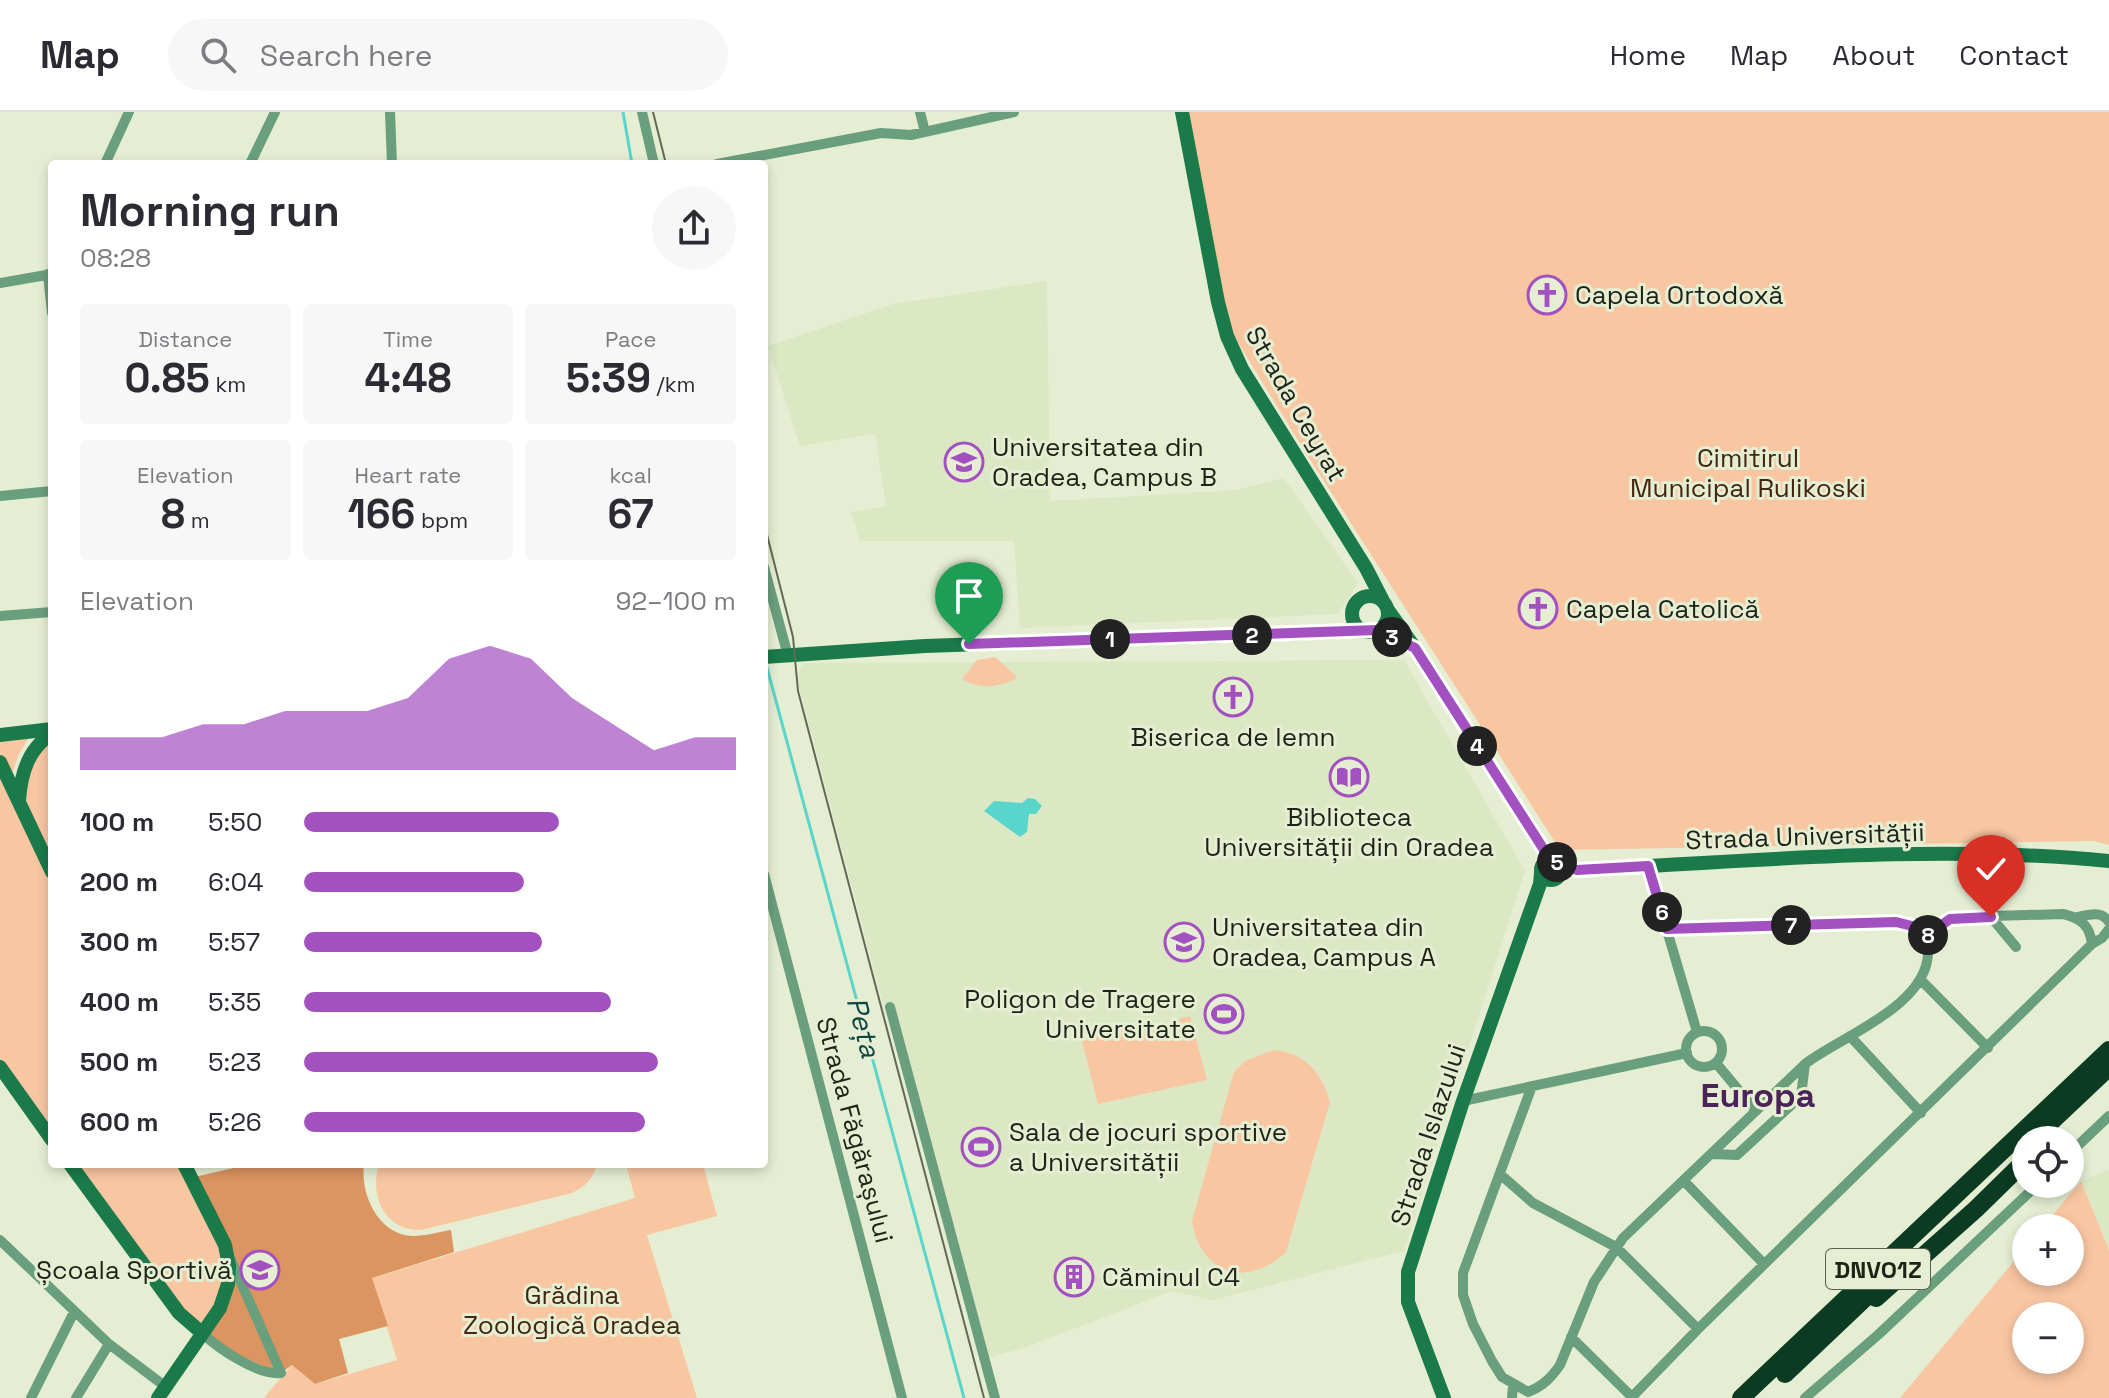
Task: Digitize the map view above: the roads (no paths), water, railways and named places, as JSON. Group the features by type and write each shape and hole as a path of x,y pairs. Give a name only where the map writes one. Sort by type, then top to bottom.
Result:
{"highway":[{"path":"2012,1174 1877,1298 1848,1320 1834,1319 1845,1293 1978,1160 2109,1036"},
{"name":"DNVO1Z","path":"1759,1398 1834,1319 2109,1050"},
{"path":"2047,1126 2109,1067"},
{"path":"2062,1126 2109,1082"},
{"name":"DNVO1Z","path":"1741,1398 1834,1319 2012,1158"}],"main road":[{"name":"Strada Ceyrat","path":"1182,112 1227,336 1242,369 1366,568 1385,606"},
{"path":"1366,568 1355,607 1356,625 1415,648"},
{"path":"1332,633 1367,596 1385,606 1539,843 1549,873"},
{"path":"768,657 925,646 1372,631 1386,622 1385,606"},
{"path":"0,735 48,732"},
{"path":"19,801 23,770 33,751 48,736"},
{"path":"0,762 48,863"},
{"name":"Strada Universității","path":"2034,855 2072,851 2109,855"},
{"name":"Strada Universității","path":"1549,873 1837,857 2034,855 2109,861"},
{"name":"Strada Islazului","path":"1444,1398 1408,1302 1407,1283 1463,1101 1549,873"},
{"path":"0,1069 48,1135"},
{"path":"73,1168 179,1313 202,1333"},
{"path":"161,1395 220,1308 228,1284 225,1245 186,1168"}],"street":[{"path":"107,160 129,112"},
{"path":"252,160 275,112"},
{"path":"390,112 392,160"},
{"path":"642,112 653,160"},
{"path":"920,112 925,132"},
{"path":"738,160 881,133 911,135 1014,112"},
{"path":"0,283 48,274"},
{"path":"0,496 48,491"},
{"path":"768,584 785,656"},
{"path":"0,616 48,612"},
{"path":"1648,866 1697,1032"},
{"name":"Strada Făgărașului","path":"768,889 902,1398"},
{"path":"1925,937 1950,919 2063,914 2077,917 2097,913 2109,922"},
{"path":"1991,917 2016,947"},
{"path":"2077,917 2086,925 2092,944"},
{"path":"1532,1086 1463,1273 1463,1295 1473,1324 1492,1361 1502,1377 1528,1392 1541,1387 1560,1365 1594,1282 1616,1247 1805,1064 1822,1051 1868,1028 1902,1001 1920,979 1927,964 1925,937 1912,926 1896,922 1667,929"},
{"path":"1571,1337 1631,1398 1764,1264 2109,929"},
{"path":"1920,979 1988,1048"},
{"path":"890,1007 995,1398"},
{"path":"1707,1031 1718,1037 1722,1049 1716,1063 1704,1067 1695,1065 1687,1053 1688,1041 1697,1032 1707,1031"},
{"path":"1850,1036 1921,1113"},
{"path":"1463,1101 1687,1053"},
{"path":"1716,1063 1756,1111"},
{"path":"1712,1154 1737,1155 1801,1096 1805,1064"},
{"path":"2084,1140 2109,1116"},
{"path":"1501,1175 1533,1203 1616,1247 1698,1329"},
{"path":"1684,1181 1764,1264"},
{"path":"1805,1398 1879,1334 2023,1198"},
{"path":"0,1240 161,1395"},
{"path":"202,1333 217,1347 242,1360 267,1372 281,1373 225,1245"},
{"path":"31,1398 74,1312"},
{"path":"76,1398 109,1344"},
{"path":"1512,1398 1513,1385"}],"water":[{"path":"1028,798 1035,799 1042,806 1036,814 1029,814 1027,832 1020,837 984,811 994,801 1022,803"}],"waterway":[{"name":"Peța","path":"623,112 631,160"},
{"name":"Peța","path":"768,671 964,1398"}],"tram line":[{"path":"653,112 665,160"},
{"path":"768,539 793,637 798,691 984,1398"}],"place":[{"name":"Capela Ortodoxă","path":"1547,295"},
{"name":"Universitatea din Oradea, Campus B","path":"964,462"},
{"name":"Capela Catolică","path":"1538,609"},
{"name":"Biserica de lemn","path":"1233,697"},
{"name":"Biblioteca Universității din Oradea","path":"1349,777"},
{"name":"Universitatea din Oradea, Campus A","path":"1184,942"},
{"name":"Poligon de Tragere Universitate","path":"1224,1014"},
{"name":"Sala de jocuri sportive a Universității","path":"981,1147"},
{"name":"Școala Sportivă","path":"260,1270"},
{"name":"Căminul C4","path":"1074,1277"}],"district":[{"name":"Europa","path":"1758,1095"}],"park label":[{"name":"Cimitirul Municipal Rulikoski","path":"1748,473"},
{"name":"Grădina Zoologică Oradea","path":"572,1310"}]}
